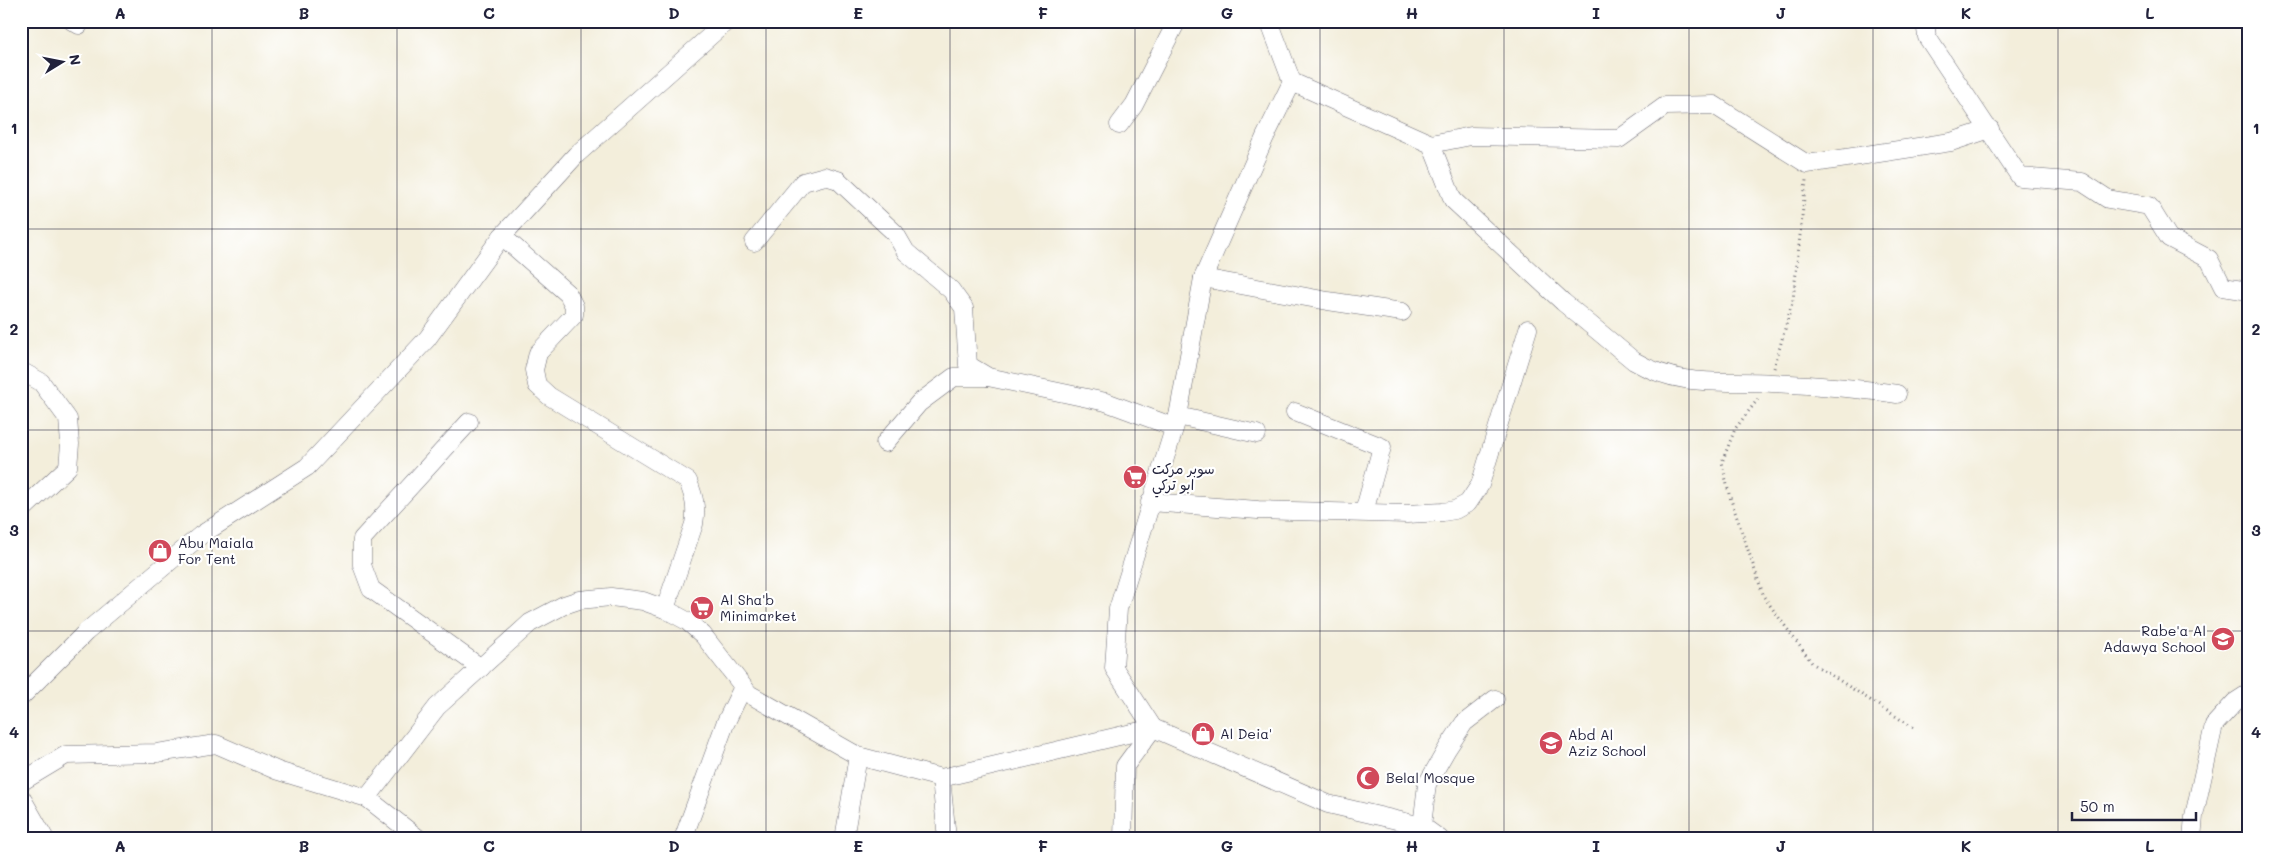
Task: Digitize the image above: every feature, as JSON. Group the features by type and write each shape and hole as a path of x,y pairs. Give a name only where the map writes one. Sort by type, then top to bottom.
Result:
{"street":[{"path":"21,697 86,632 201,535 307,467 427,339 502,236 576,155 727,21"},
{"path":"1119,126 1134,105 1177,21"},
{"path":"1269,21 1292,82 1431,144 1471,136 1619,139 1665,106 1714,104 1807,164 1951,142 1990,129"},
{"path":"1925,21 1927,37 1990,129 2020,177 2082,182 2108,199 2149,206 2169,238 2209,259 2223,287 2249,291"},
{"path":"1292,82 1265,137 1203,278 1176,421 1118,609 1114,668 1153,728 1328,804 1422,826 1440,839"},
{"path":"1431,144 1453,200 1563,302 1634,361 1661,375 1684,380 1862,389 1897,394"},
{"path":"754,242 802,182 826,176 838,180 896,233 906,252 951,290 964,308 968,365 988,377"},
{"path":"502,236 568,294 574,306 574,315 538,353 534,370 537,385 549,396 688,481 696,510 694,524 665,609"},
{"path":"1203,278 1328,301 1402,312"},
{"path":"1150,502 1258,510 1364,512 1443,512 1462,506 1473,498 1481,483 1528,329"},
{"path":"21,371 41,382 68,419 70,444 68,467 21,511"},
{"path":"885,443 919,403 954,377 988,377 1106,402 1176,421 1256,434"},
{"path":"1295,412 1382,447 1364,512"},
{"path":"469,422 362,539 362,565 371,589 481,668"},
{"path":"367,798 437,707 530,624 564,605 579,600 611,597 643,601 665,609 687,622 703,635 749,694 858,756 941,778 1153,728"},
{"path":"682,839 725,724 743,687"},
{"path":"2192,839 2196,807 2214,725 2235,702 2249,693"},
{"path":"1422,826 1427,784 1447,749 1464,723 1496,699"},
{"path":"1122,839 1125,766 1153,728"},
{"path":"21,782 66,755 157,753 216,744 278,771 367,798 419,839"},
{"path":"844,839 858,756"},
{"path":"941,778 947,839"},
{"path":"21,797 44,839"}],"path":[{"path":"1807,164 1793,300 1770,383 1735,429 1722,462 1729,494 1764,596 1812,663 1914,728"}],"place":[{"name":"سوبر مركت ابو تركي","path":"1135,477"},
{"name":"Abu Maiala For Tent","path":"160,551"},
{"name":"Al Sha'b Minimarket","path":"702,608"},
{"name":"Rabe'a Al Adawya School","path":"2223,639"},
{"name":"Al Deia'","path":"1203,734"},
{"name":"Abd Al Aziz School","path":"1551,743"},
{"name":"Belal Mosque","path":"1368,778"}]}
